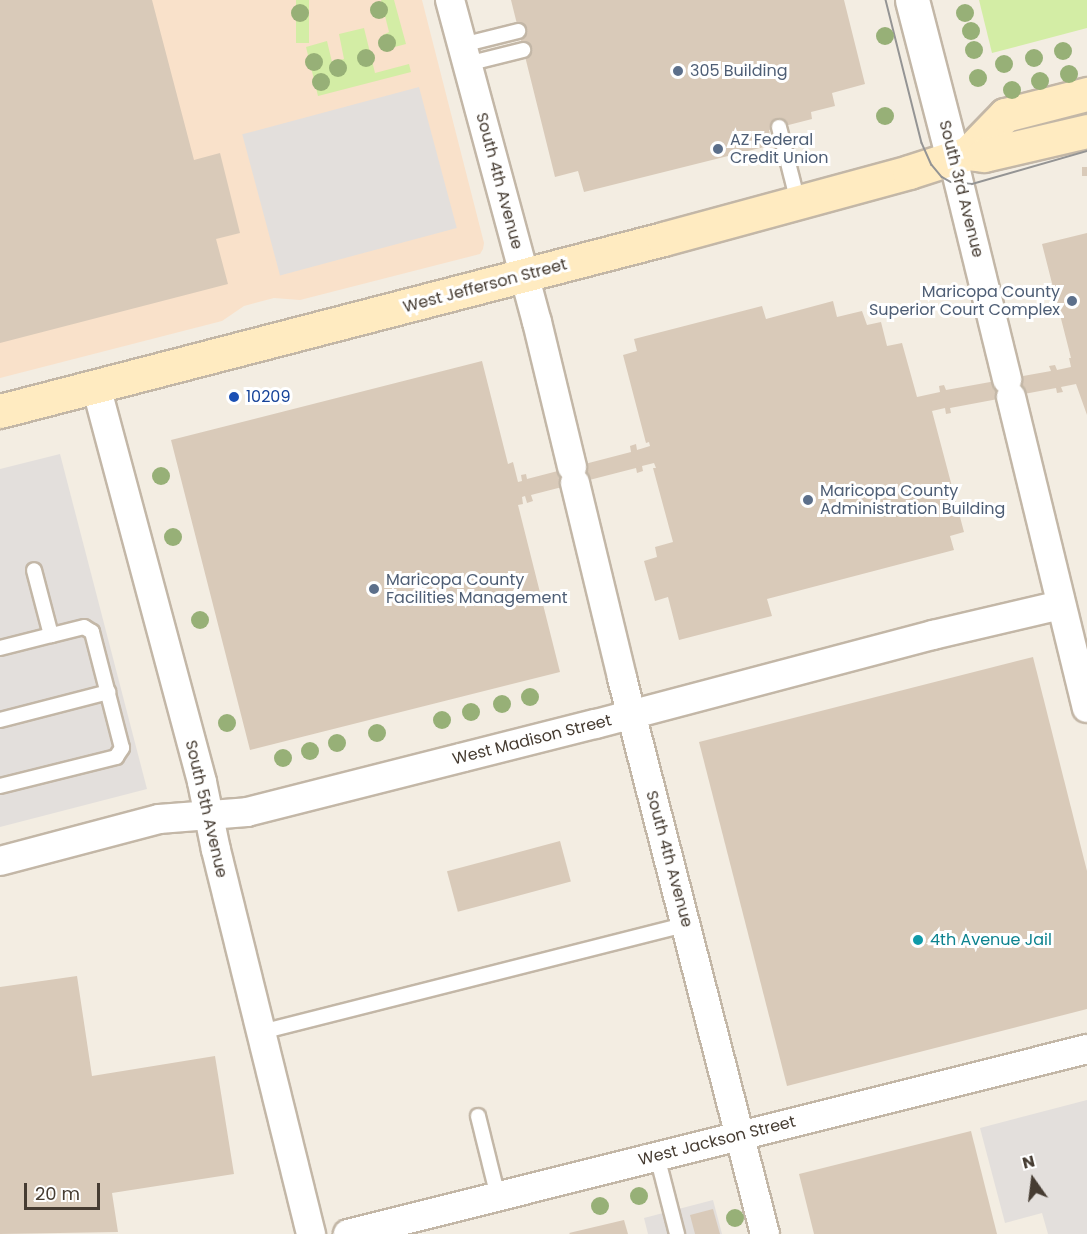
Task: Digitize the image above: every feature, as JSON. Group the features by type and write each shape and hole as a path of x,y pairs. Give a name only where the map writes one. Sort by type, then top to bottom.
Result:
{"main road":[{"path":"961,156 1005,115 1087,94"},
{"name":"West Jefferson Street","path":"0,411 525,275 961,156 984,155 1087,131"}],"street":[{"name":"South 4th Avenue","path":"450,0 525,275 632,715 765,1234"},
{"name":"South 3rd Avenue","path":"912,0 961,156 1009,388 1087,708"},
{"name":"South 5th Avenue","path":"96,386 209,815 311,1234"},
{"name":"West Madison Street","path":"0,861 159,819 246,812 632,715 933,635 1061,605"},
{"name":"West Jackson Street","path":"348,1234 740,1134 1087,1049"}],"lane":[{"path":"464,54 519,31"},
{"path":"464,54 523,50"},
{"path":"779,127 798,202"},
{"path":"34,570 51,635"},
{"path":"0,648 84,627 93,632 122,748 116,757 0,786"},
{"path":"0,720 108,692"},
{"path":"261,1032 687,924"},
{"path":"478,1116 498,1197"},
{"path":"657,1156 676,1234"}],"shaded area":[{"path":"0,0 422,0 484,243 483,249 480,254 300,300 274,298 244,306 222,321 0,378"},
{"path":"419,87 457,228 280,275 242,134"},
{"path":"60,454 147,789 0,827 0,469"},
{"path":"1087,1100 1087,1234 1048,1234 1042,1213 1005,1223 980,1128"},
{"path":"713,1200 722,1234 648,1234 644,1218"}],"green space":[{"path":"296,0 309,0 309,43 296,43"},
{"path":"381,0 394,0 406,44 387,49 383,35 389,32"},
{"path":"979,0 1087,0 1087,28 992,53"},
{"path":"364,28 375,73 409,64 411,72 318,96 306,47 327,41 332,62 344,59 339,34"}],"building":[{"path":"0,0 152,0 194,160 220,153 240,233 216,239 228,284 0,343"},
{"name":"305 Building","path":"511,0 844,0 865,84 832,93 835,106 811,112 812,119 769,130 772,145 584,192 578,171 555,177"},
{"path":"1082,167 1087,167 1087,176 1082,176"},
{"path":"1087,233 1087,415 1076,384 1061,387 1063,392 1057,393 1056,388 950,408 951,413 946,414 945,408 932,411 964,532 950,536 954,550 767,599 772,616 679,640 668,597 655,601 644,561 657,557 655,547 673,542 653,468 656,468 654,463 642,466 643,471 637,473 636,468 531,495 533,501 527,503 525,496 522,497 523,504 518,505 560,672 250,750 171,440 482,361 508,464 513,462 518,482 522,481 521,475 526,474 527,479 631,452 630,446 636,444 637,450 650,446 649,442 646,443 623,355 637,351 634,339 762,306 766,319 833,301 837,317 862,311 867,325 881,322 887,346 902,343 917,397 940,392 939,386 944,385 946,390 1051,371 1049,366 1055,365 1057,370 1071,367 1069,358 1071,358 1042,244"},
{"name":"4th Avenue Jail","path":"1033,657 1087,871 1087,1009 787,1086 699,742"},
{"path":"560,841 571,882 458,912 447,871"},
{"path":"77,976 92,1076 215,1056 234,1174 112,1193 118,1232 0,1234 0,987"},
{"path":"971,1131 997,1234 814,1234 799,1174"},
{"path":"713,1209 720,1234 695,1234 690,1215"},
{"path":"624,1220 628,1234 569,1233"}],"tram line":[{"path":"886,0 922,143 932,165 942,177 951,182 972,184 1087,151"}],"place":[{"name":"305 Building","path":"678,71"},
{"name":"AZ Federal Credit Union","path":"718,149"},
{"name":"Maricopa County Superior Court Complex","path":"1072,301"},
{"name":"10209","path":"234,397"},
{"name":"Maricopa County Administration Building","path":"808,500"},
{"name":"Maricopa County Facilities Management","path":"374,589"},
{"name":"4th Avenue Jail","path":"918,940"}]}
